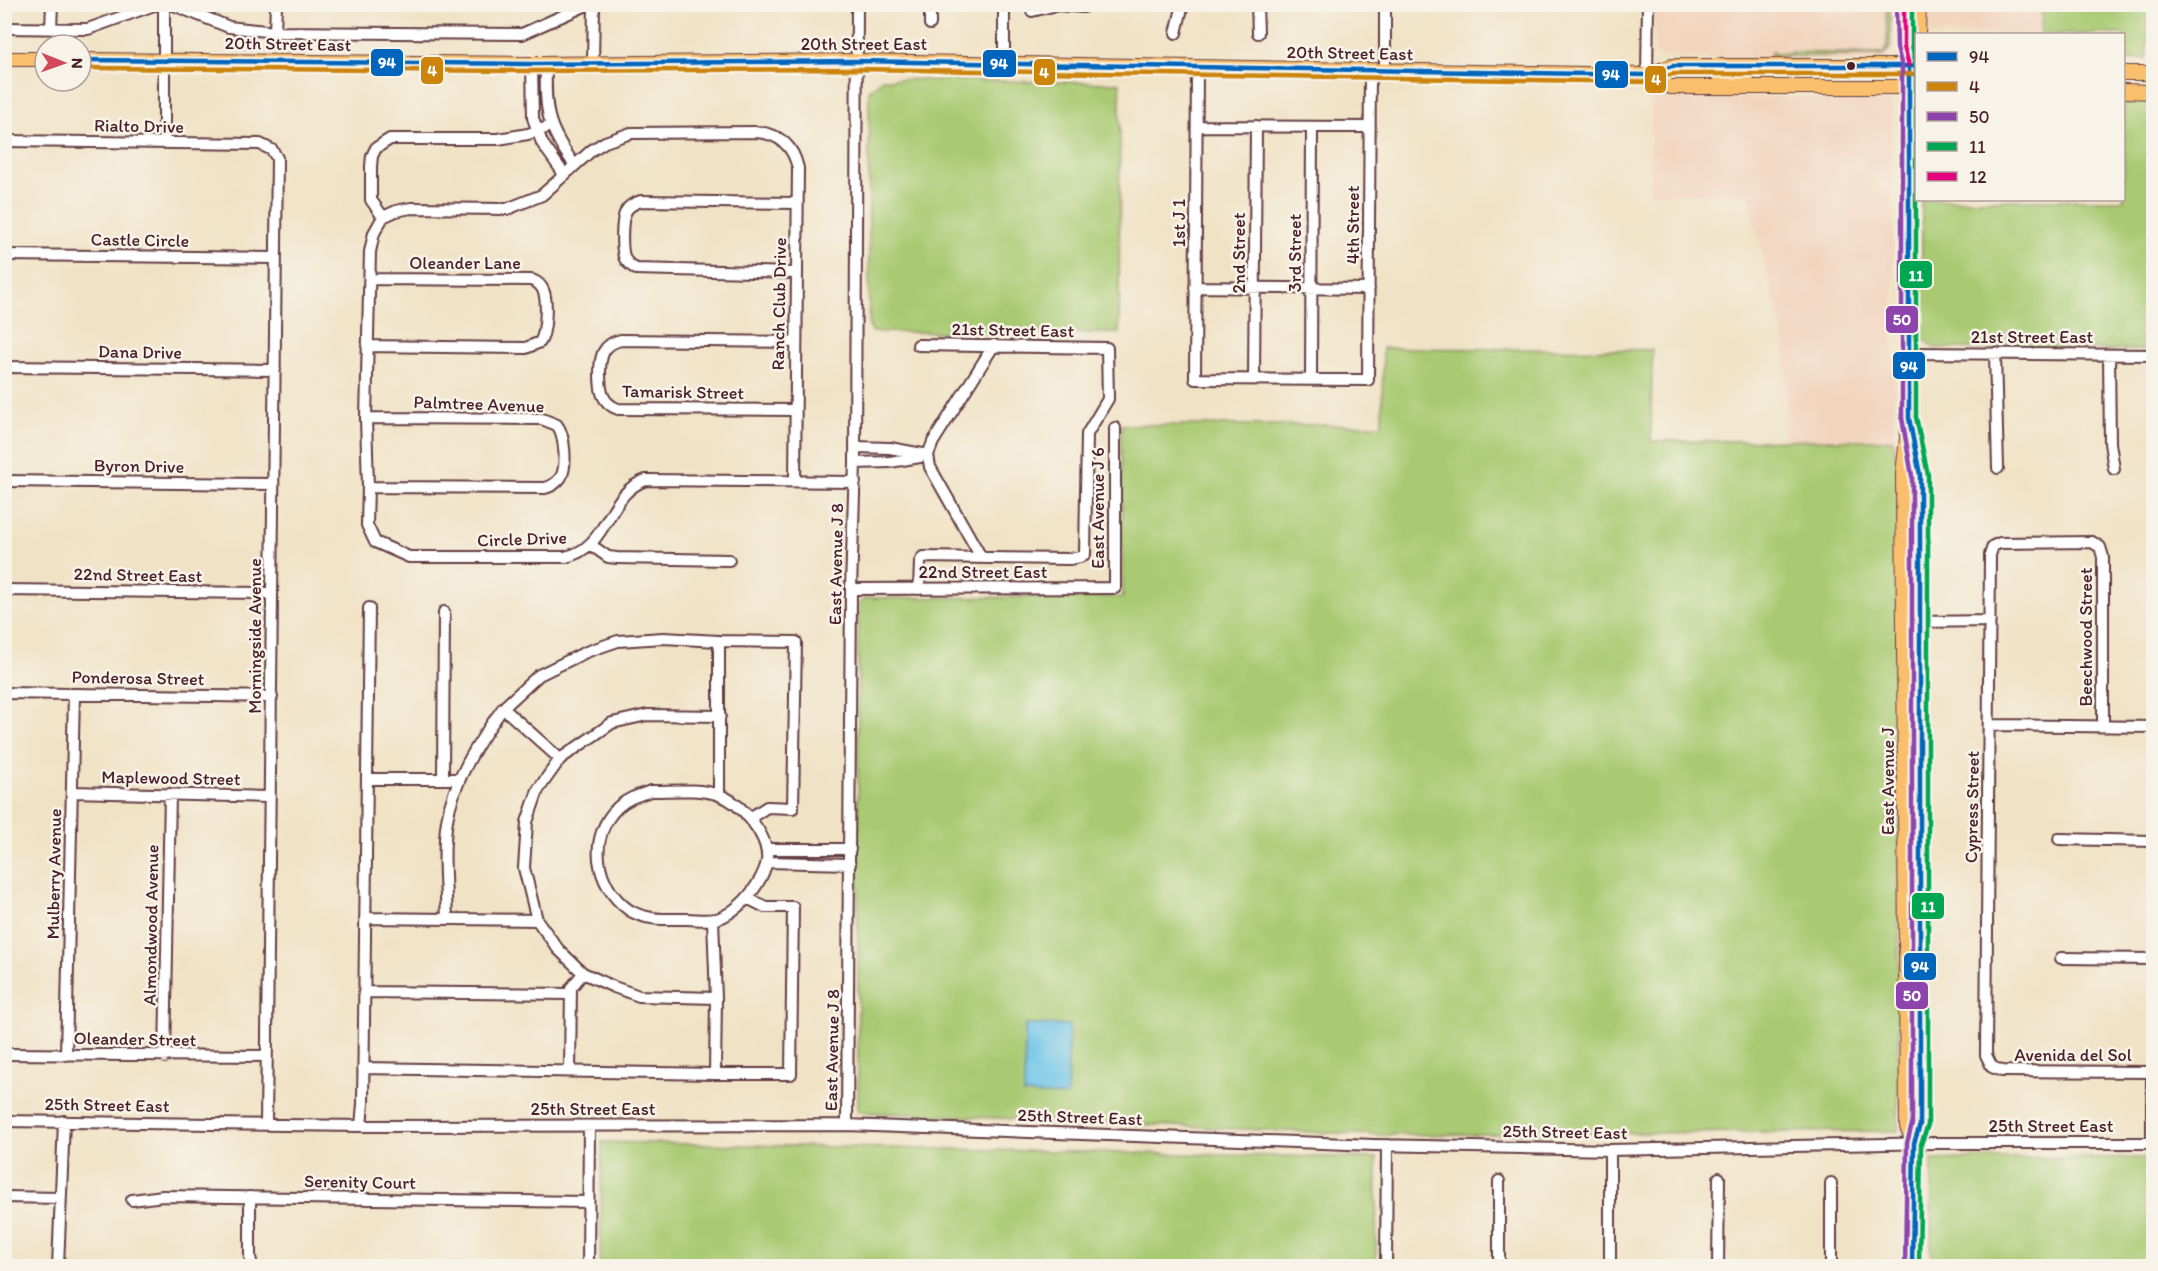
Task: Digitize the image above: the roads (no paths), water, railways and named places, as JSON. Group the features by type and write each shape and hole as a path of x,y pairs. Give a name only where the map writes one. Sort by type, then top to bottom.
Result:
{"main road":[{"name":"East Avenue J","path":"1904,4 1904,47 1913,66 1909,418 1904,474 1907,1126 1914,1143"},
{"path":"1918,33 1919,4"},
{"path":"4,59 33,59"},
{"name":"20th Street East","path":"93,60 532,64 856,61 1647,75 1672,66 1913,66"},
{"path":"1692,87 1703,79 1744,78 1755,67"},
{"path":"2125,73 2154,73"},
{"name":"20th Street East","path":"1647,75 1670,87 1913,87"},
{"path":"2125,91 2154,92"},
{"name":"East Avenue J","path":"1909,418 1920,475 1920,1125 1914,1143 1912,1266"}],"street":[{"path":"51,29 52,4"},
{"path":"4,28 88,29 157,4"},
{"path":"164,4 164,143"},
{"path":"171,4 229,27 275,32 522,34 589,4"},
{"path":"275,32 276,4"},
{"path":"593,63 594,4"},
{"name":"East Avenue J 8","path":"847,1125 851,589 855,482 857,4"},
{"path":"930,4 930,24"},
{"path":"1004,63 1005,4"},
{"path":"1032,11 1057,5 1083,7 1092,4"},
{"path":"1176,33 1183,4"},
{"path":"1257,4 1257,33"},
{"path":"1385,4 1385,71"},
{"path":"1647,75 1648,4"},
{"path":"532,64 533,118 542,143 564,174"},
{"path":"368,487 367,346 370,252 374,233 383,217 411,208 507,209 542,195 564,174 574,164 560,146 550,126 547,115 546,64"},
{"name":"1st J 1","path":"1197,67 1195,379 1254,379"},
{"name":"4th Street","path":"1311,379 1368,380 1370,71"},
{"path":"383,217 371,200 371,166 376,148 390,139 498,139 550,126"},
{"path":"1197,126 1370,127"},
{"name":"2nd Street","path":"1254,379 1256,126"},
{"name":"3rd Street","path":"1311,379 1312,127"},
{"name":"Ranch Club Drive","path":"574,164 605,142 631,133 757,132 777,136 785,142 796,158 798,168 795,481"},
{"name":"Rialto Drive","path":"4,141 260,144 272,150"},
{"name":"Morningside Avenue","path":"266,1124 277,158 272,150"},
{"path":"796,273 641,270 631,266 623,255 622,222 627,209 633,203 641,201 797,203"},
{"name":"Castle Circle","path":"4,255 276,258"},
{"name":"Oleander Lane","path":"367,346 526,348 540,342 545,329 544,294 541,287 532,280 370,279"},
{"path":"1196,287 1369,289"},
{"name":"Tamarisk Street","path":"795,342 621,340 612,343 604,350 600,360 602,396 608,404 618,409 795,410"},
{"name":"21st Street East","path":"918,345 1107,348 1108,399 1087,434 1085,554 1070,559 981,557"},
{"path":"919,588 920,562 923,557 981,557 930,467 928,455 933,442 994,345"},
{"name":"21st Street East","path":"1910,353 2154,355"},
{"path":"1995,354 1998,468"},
{"path":"2109,354 2110,443 2114,469"},
{"name":"Dana Drive","path":"4,367 275,370"},
{"path":"1254,379 1311,379"},
{"name":"Palmtree Avenue","path":"366,418 542,419 557,425 563,438 562,472 554,484 545,488 368,487"},
{"name":"East Avenue J 6","path":"1115,428 1115,588"},
{"path":"855,447 890,448 928,455"},
{"path":"855,463 891,462 928,455"},
{"name":"Circle Drive","path":"368,487 367,525 375,542 409,557 559,558 576,554 591,545 627,490 646,480 855,482"},
{"name":"Byron Drive","path":"4,481 273,484"},
{"name":"Beechwood Street","path":"1994,546 2000,543 2092,542 2100,547 2103,557 2103,726"},
{"path":"591,545 608,557 617,558 729,560"},
{"name":"Cypress Street","path":"1992,1067 1986,1055 1990,555 1994,546"},
{"name":"22nd Street East","path":"851,589 1115,588"},
{"name":"22nd Street East","path":"4,590 272,593"},
{"path":"361,1126 369,608"},
{"path":"443,779 444,612"},
{"path":"1920,622 1990,621"},
{"path":"447,919 447,820 460,780 483,735 503,708 539,675 586,652 618,641 663,638 796,642 793,808 766,807 750,818"},
{"path":"719,640 719,795"},
{"name":"Ponderosa Street","path":"4,693 272,697"},
{"name":"Mulberry Avenue","path":"66,1054 74,694"},
{"path":"503,708 560,759"},
{"path":"716,998 639,996 584,973 558,949 537,920 524,868 527,822 538,790 560,759 612,723 647,715 720,716"},
{"path":"1990,725 2154,727"},
{"path":"367,779 460,780"},
{"path":"651,791 698,791 719,795 737,804 750,818 766,849 767,862 747,898 727,916 713,920 652,919 630,910 608,890 598,864 599,843 605,826 617,808 631,797 651,791"},
{"name":"Maplewood Street","path":"72,792 269,797"},
{"name":"Almondwood Avenue","path":"165,1057 170,794"},
{"path":"2060,840 2154,841"},
{"path":"766,849 850,849"},
{"path":"767,862 850,864"},
{"path":"363,1068 791,1074 793,907 765,907 747,898"},
{"path":"365,918 537,920"},
{"path":"713,920 716,998 715,1074"},
{"path":"2061,958 2154,959"},
{"path":"570,1071 571,988 584,973"},
{"path":"364,992 571,994"},
{"name":"Oleander Street","path":"4,1054 266,1056"},
{"name":"Avenida del Sol","path":"1992,1067 2002,1071 2153,1072"},
{"path":"2153,1072 2153,1143"},
{"name":"25th Street East","path":"4,1121 361,1126 847,1125 1387,1145 1610,1150 1914,1143 2153,1143"},
{"path":"58,1266 64,1121"},
{"path":"588,1266 589,1126"},
{"path":"1386,1266 1387,1145"},
{"path":"1610,1150 1610,1266"},
{"path":"1718,1266 1719,1178"},
{"path":"1499,1181 1499,1266"},
{"path":"1831,1184 1832,1266"},
{"name":"Serenity Court","path":"132,1200 163,1196 588,1202"},
{"path":"4,1197 61,1198"},
{"path":"250,1197 252,1266"}],"water":[{"path":"1025,1025 1069,1025 1067,1096 1024,1094"}]}
